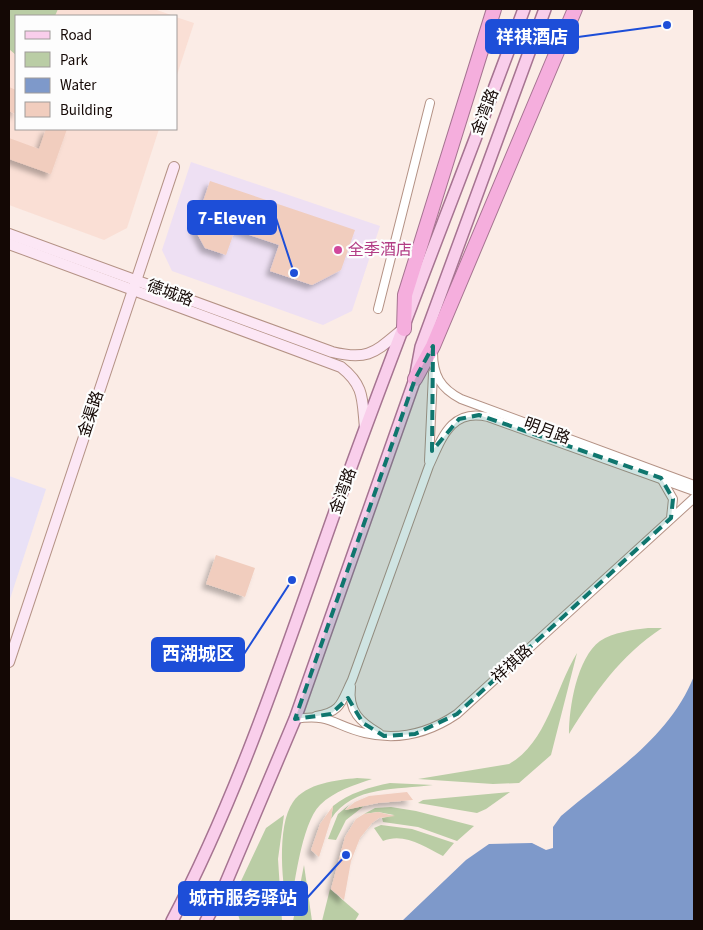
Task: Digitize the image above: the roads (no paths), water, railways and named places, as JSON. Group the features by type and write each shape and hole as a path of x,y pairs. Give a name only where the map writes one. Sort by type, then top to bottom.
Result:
{"highway":[{"path":"404,329 405,295 494,9"},
{"path":"415,379 434,346 575,9"}],"main road":[{"name":"金湾路","path":"172,921 226,809 365,428 524,9"},
{"name":"金湾路","path":"206,921 229,877 295,719 415,379 421,347 545,9"}],"street":[{"path":"378,309 430,103"},
{"name":"金渠路","path":"9,662 174,167"},
{"name":"德城路","path":"9,234 134,284 328,356"},
{"name":"德城路","path":"9,244 134,284"},
{"path":"328,356 363,356 382,346 404,329"},
{"path":"316,716 335,711 352,680 429,466 434,346"},
{"path":"328,356 356,378 362,397 365,428"},
{"name":"明月路","path":"433,368 444,388 461,399 694,484"},
{"name":"明月路","path":"429,466 450,426 459,419 470,415 488,417 694,491"},
{"path":"661,478 673,499 671,518"},
{"name":"祥祺路","path":"295,719 316,716 364,733 384,736 415,734 442,724 457,714 694,498"},
{"path":"352,680 351,705 356,715 363,723 384,736"}],"water":[{"path":"694,676 694,921 402,921 466,860 489,844 532,843 546,850 553,848 553,827 561,816 637,754 654,737 670,718"}],"place":[{"name":"祥祺酒店","path":"667,25"},
{"name":"全季酒店","path":"338,250"},
{"name":"7-Eleven","path":"294,273"},
{"name":"西湖城区","path":"292,580"},
{"name":"城市服务驿站","path":"346,855"}]}
